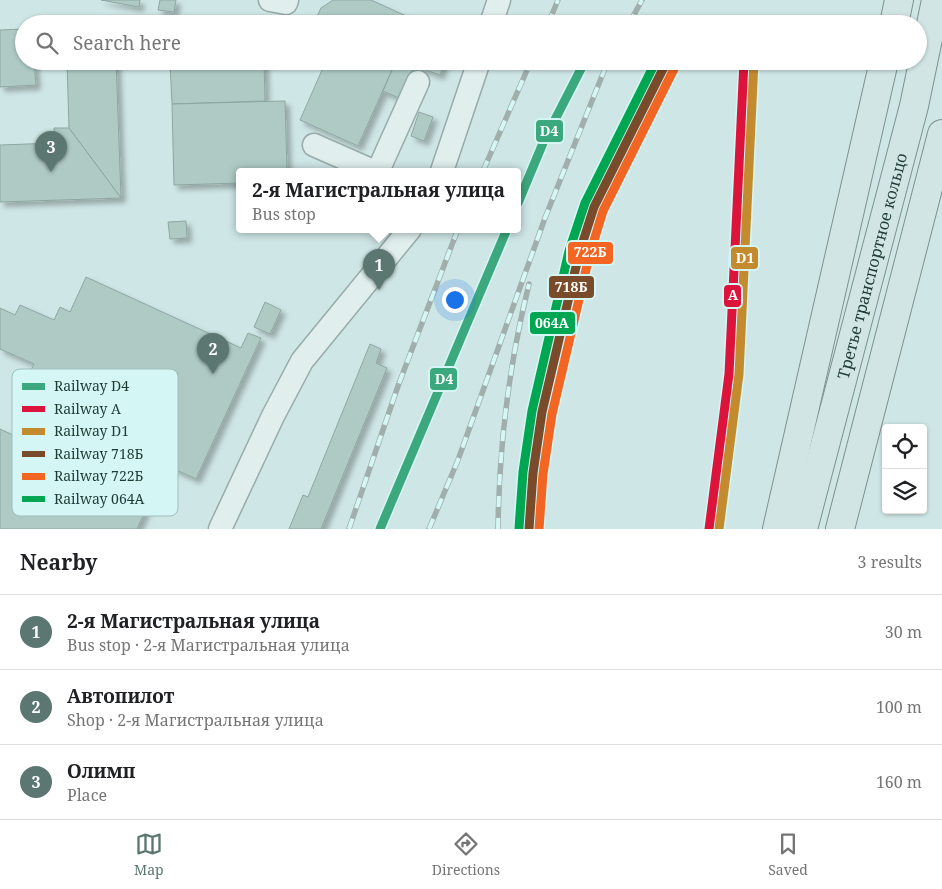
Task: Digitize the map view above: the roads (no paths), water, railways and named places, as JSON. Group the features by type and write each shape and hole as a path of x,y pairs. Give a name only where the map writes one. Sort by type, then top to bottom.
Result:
{"main road":[{"path":"896,15 899,0"},
{"name":"Третье транспортное кольцо","path":"927,43 936,0"},
{"path":"777,529 882,70"},
{"name":"Третье транспортное кольцо","path":"803,529 914,106 921,70"},
{"path":"840,529 942,134"}],"street":[{"path":"270,0 286,3 287,0"},
{"path":"494,15 499,0"},
{"path":"443,168 476,70"},
{"path":"379,168 418,82"},
{"path":"314,145 366,168"},
{"path":"220,529 273,416 302,361 407,233"}],"railway":[{"path":"552,15 558,0"},
{"path":"634,15 642,0"},
{"path":"484,168 527,70"},
{"path":"429,529 458,460 545,218 604,70"},
{"path":"349,529 398,386 456,233"},
{"path":"498,529 500,467 506,405 516,344 529,284"}],"rail line":[{"name":"D4","path":"521,196 543,143 580,70"},
{"name":"064А","path":"519,528 523,472 532,411 569,251 585,203 652,70"},
{"name":"718Б","path":"529,529 533,473 542,412 579,254 594,207 662,70"},
{"name":"722Б","path":"539,529 543,474 552,414 589,257 603,211 674,70"},
{"name":"A","path":"709,529 729,374 744,70"},
{"name":"D1","path":"719,529 739,374 754,70"},
{"name":"D4","path":"380,529 505,233"}],"place":[{"name":"Олимп","path":"51,172"},
{"name":"2-я Магистральная улица","path":"379,290"},
{"name":"Автопилот","path":"213,374"}]}
